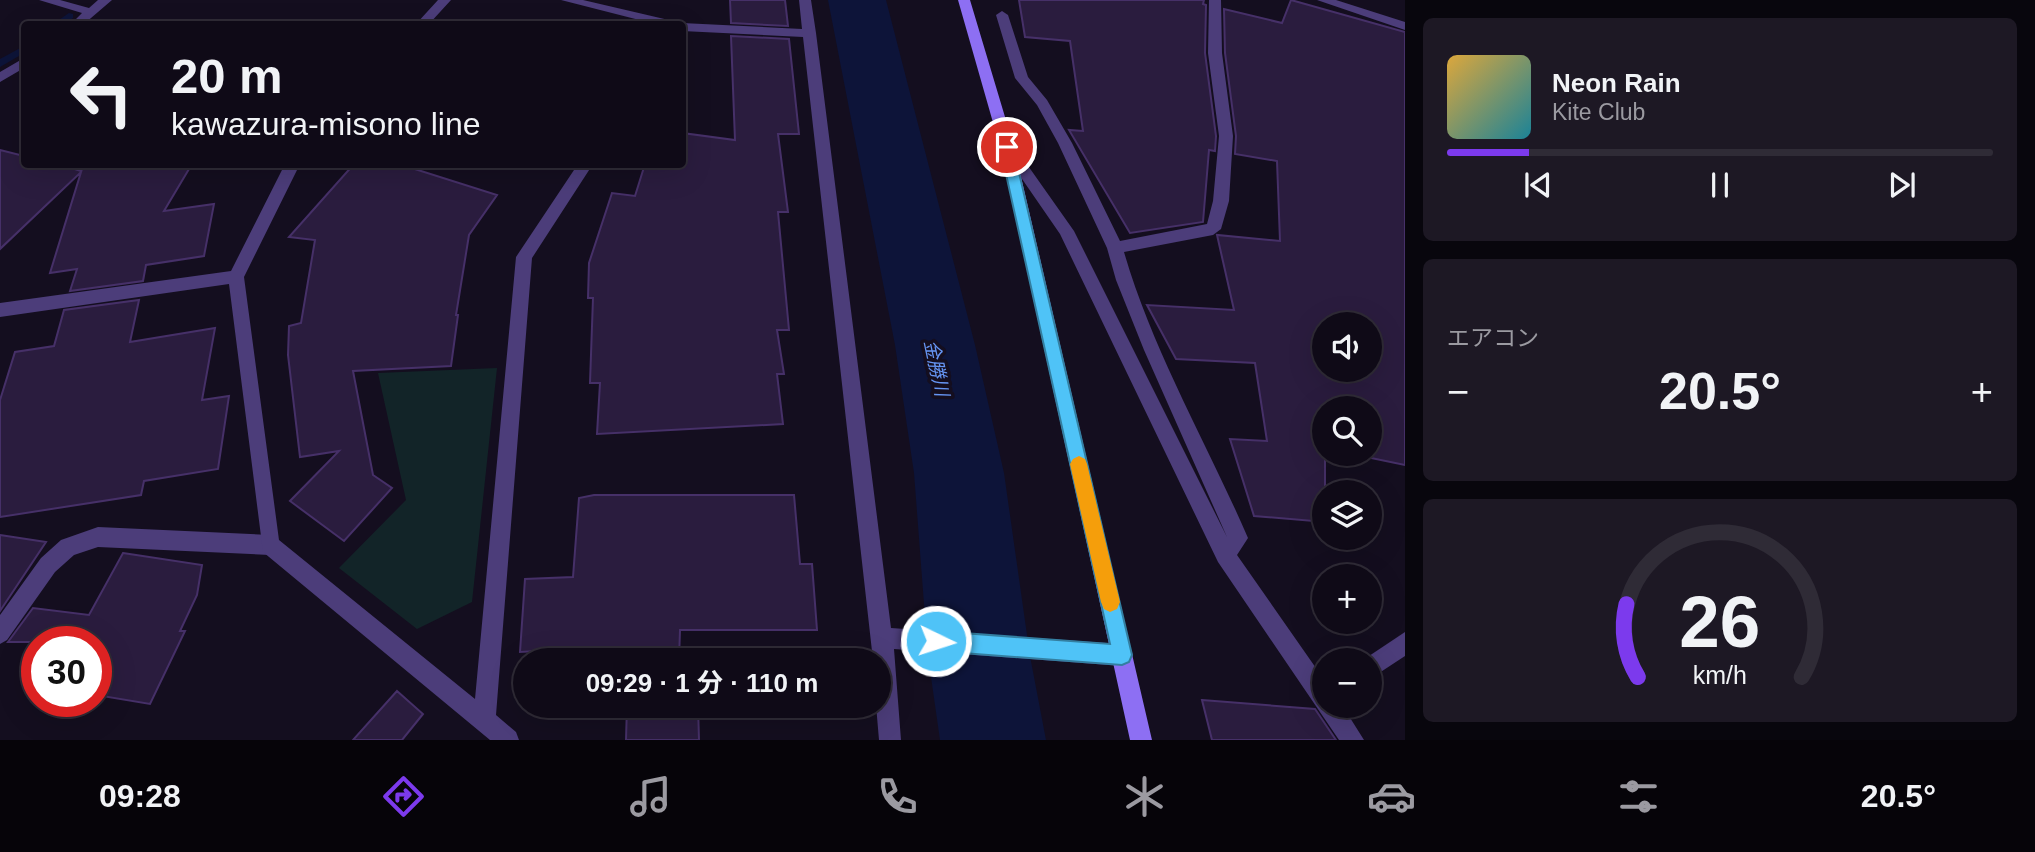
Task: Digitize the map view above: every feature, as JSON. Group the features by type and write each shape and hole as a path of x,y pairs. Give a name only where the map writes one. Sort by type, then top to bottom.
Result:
{"main road":[{"path":"964,0 1007,147 1141,740"}],"street":[{"path":"45,0 92,12"},
{"path":"81,21 106,0"},
{"path":"425,21 445,0"},
{"path":"567,0 656,21"},
{"path":"805,0 882,638 890,740"},
{"path":"1115,248 1213,229 1221,201 1226,136 1215,53 1215,0"},
{"path":"1323,0 1405,26"},
{"path":"1002,15 1022,78 1065,143 1115,248 1124,280 1153,350 1238,538 1225,555"},
{"path":"686,27 810,33"},
{"path":"0,78 21,64"},
{"path":"1007,147 1066,231 1225,555 1312,681"},
{"path":"270,545 236,277 291,168"},
{"path":"484,720 524,257 583,168"},
{"path":"0,310 236,277"},
{"path":"0,634 48,565 68,547 97,537 270,545 508,740"},
{"path":"882,638 1122,655"},
{"path":"1382,659 1405,643"},
{"path":"1337,718 1353,740"}],"shaded area":[{"path":"497,368 472,602 417,629 339,568 406,500 378,373"}],"building":[{"path":"730,0 785,0 788,26 731,23"},
{"path":"1019,0 1204,0 1205,53 1216,136 1215,151 1209,150 1203,222 1130,233 1069,130 1083,131 1070,41 1025,37"},
{"path":"1291,0 1405,32 1405,465 1382,460 1382,396 1312,396 1312,466 1325,466 1325,480 1312,480 1312,521 1254,516 1230,439 1267,441 1255,363 1176,359 1147,305 1234,310 1217,235 1280,241 1277,161 1235,154 1236,136 1225,53 1224,9 1282,23"},
{"path":"731,36 789,39 799,134 778,134 788,212 778,212 789,330 777,330 784,374 777,374 783,424 597,434 600,383 590,383 593,298 588,298 589,263 612,193 635,196 644,168 686,168 686,134 735,140"},
{"path":"0,150 21,155 21,168 71,168 81,171 82,168 190,168 164,211 214,204 204,256 146,265 143,281 70,291 77,269 50,273 81,172 0,249"},
{"path":"350,168 412,168 497,195 469,235 451,366 353,371 373,475 392,488 344,541 290,501 339,451 300,457 288,355 289,326 301,323 315,240 289,237"},
{"path":"139,300 130,342 215,328 202,400 229,396 218,469 144,481 141,495 0,517 0,400 15,352 54,346 64,310"},
{"path":"594,495 794,495 800,564 812,564 817,630 680,630 679,648 520,648 525,579 573,577 579,498"},
{"path":"0,535 46,542 0,611"},
{"path":"123,553 202,565 197,595 180,631 185,631 150,704 112,698 112,626 21,626 21,642 8,642 33,608 89,615"},
{"path":"397,691 423,714 402,740 353,740"},
{"path":"1202,700 1312,709 1312,718 1321,718 1336,740 1212,740"},
{"path":"627,718 698,718 699,740 626,740"}],"waterway":[{"name":"金勝川","path":"857,0 935,345 959,473 979,656 993,740"},
{"path":"62,21 69,16"},
{"path":"0,64 21,51"}],"slow traffic":[{"path":"1079,464 1110,602"}],"route":[{"path":"936,641 1122,655 1007,147"}]}
